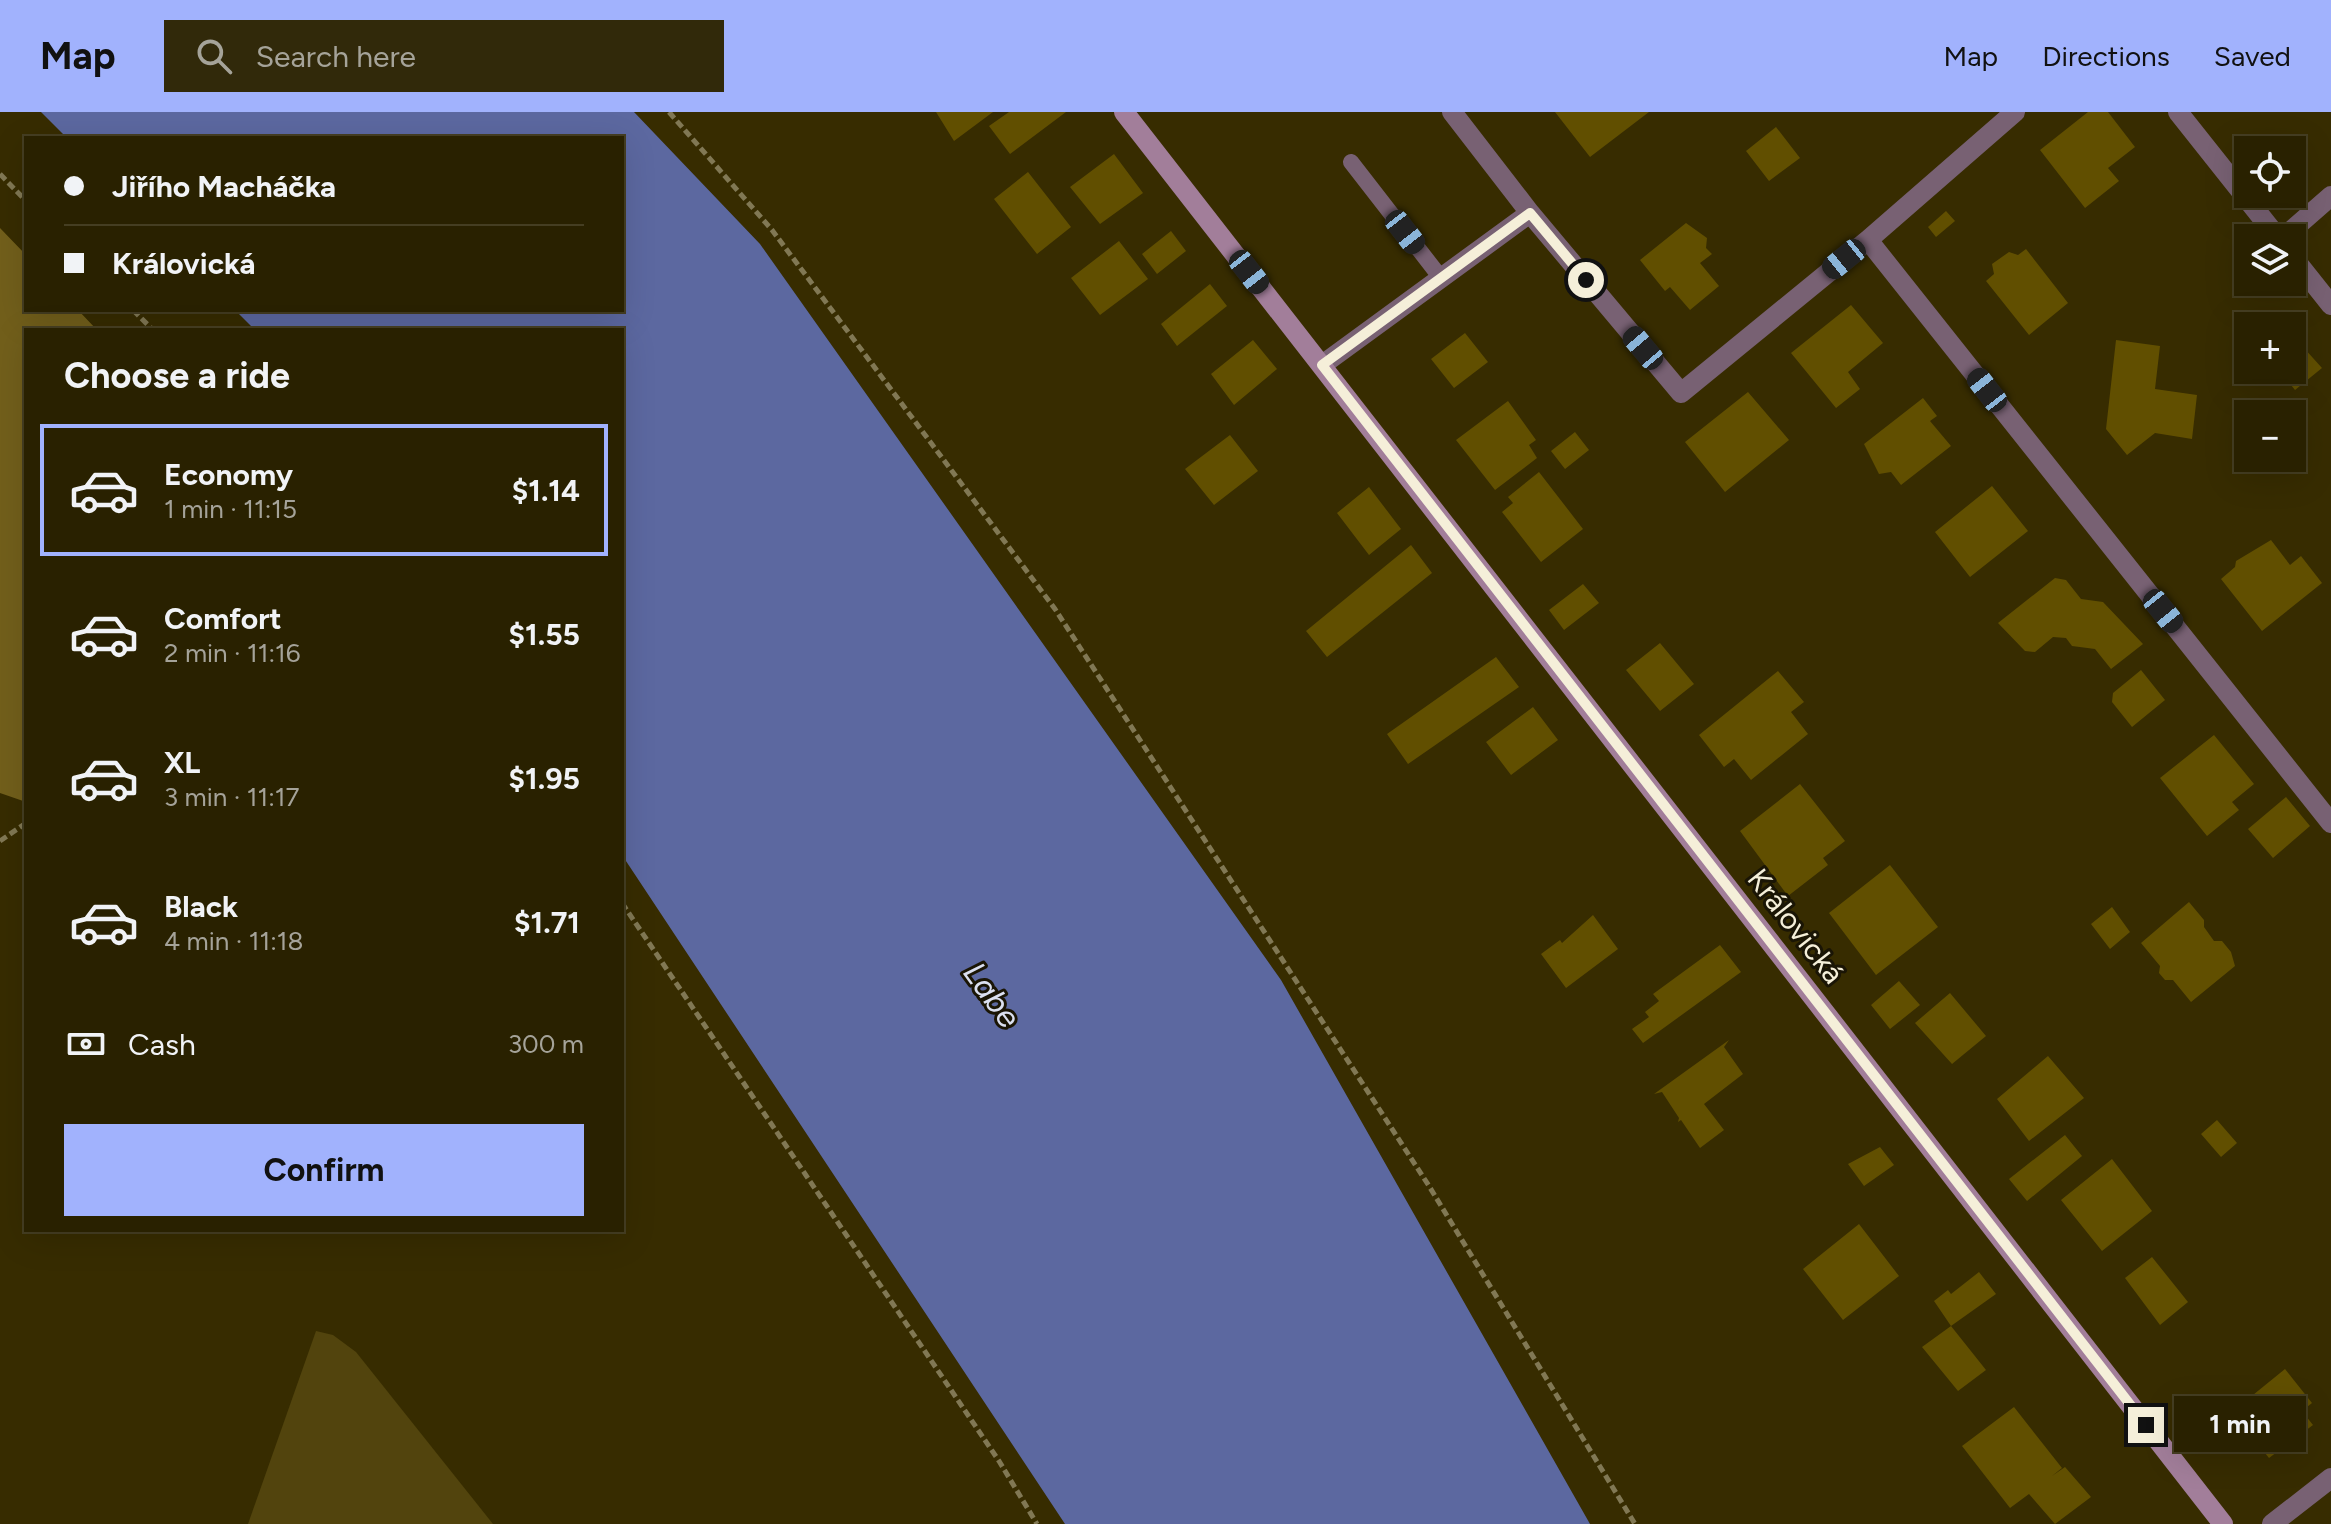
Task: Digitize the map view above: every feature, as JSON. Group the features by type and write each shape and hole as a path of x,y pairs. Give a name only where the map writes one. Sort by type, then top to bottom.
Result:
{"main road":[{"name":"Královická","path":"1124,112 2223,1524"}],"street":[{"path":"1452,112 1530,213 1681,393 1868,240 2015,112"},
{"path":"2178,112 2269,224"},
{"path":"2297,224 2331,196"},
{"path":"1322,365 1530,213"},
{"path":"1868,240 2331,823"},
{"path":"2306,274 2331,305"},
{"path":"2272,1524 2331,1478"}],"lane":[{"path":"1351,162 1441,278"}],"path":[{"path":"669,112 772,230 1055,609 1429,1186 1635,1524"},
{"path":"0,174 24,199"},
{"path":"135,312 151,328"},
{"path":"0,841 24,824"},
{"path":"624,906 990,1448 1037,1524"}],"shaded area":[{"path":"0,228 24,253 24,312 80,312 95,328 24,328 24,801 0,793"},
{"path":"316,1331 333,1335 356,1352 493,1524 248,1524"}],"water":[{"name":"Labe","path":"41,112 634,112 760,244 1281,980 1590,1524 1065,1524 624,858 624,328 253,328 237,312 624,312 624,136 65,136"}],"building":[{"path":"936,112 993,112 954,141"},
{"path":"1009,112 1066,112 1010,154 989,126"},
{"path":"1555,112 1649,112 1590,157"},
{"path":"2088,112 2108,112 2135,147 2108,168 2119,181 2085,208 2040,150"},
{"path":"1776,127 1800,158 1769,181 1746,151"},
{"path":"1114,154 1143,193 1100,224 1070,187"},
{"path":"1028,172 1071,227 1037,254 994,199"},
{"path":"1946,211 1955,221 1936,237 1928,227"},
{"path":"1686,223 1707,238 1706,248 1712,254 1700,263 1719,286 1690,310 1670,287 1665,291 1640,260"},
{"path":"1171,231 1186,251 1157,274 1142,254"},
{"path":"1119,241 1148,279 1100,315 1071,278"},
{"path":"2026,249 2068,303 2029,335 1986,281 1994,274 1992,264 2009,252 2018,255"},
{"path":"1210,284 1227,306 1177,346 1161,324"},
{"path":"1851,305 1883,343 1848,372 1860,389 1836,408 1791,353"},
{"path":"1465,333 1488,362 1454,388 1431,359"},
{"path":"1253,340 1277,369 1234,405 1211,374"},
{"path":"2116,340 2160,346 2155,389 2197,395 2192,439 2155,433 2127,455 2106,429"},
{"path":"2306,350 2322,368 2306,381"},
{"path":"1748,392 1789,440 1725,492 1685,442"},
{"path":"1923,398 1937,416 1930,421 1951,446 1901,485 1891,472 1879,474 1864,444"},
{"path":"1508,401 1536,440 1529,445 1537,458 1495,490 1456,440"},
{"path":"1575,432 1589,450 1565,469 1551,451"},
{"path":"1230,435 1258,471 1214,505 1185,469"},
{"path":"1539,472 1583,529 1541,562 1502,512 1513,503 1508,497"},
{"path":"1992,486 2028,531 1970,577 1935,532"},
{"path":"1369,487 1401,529 1369,555 1337,513"},
{"path":"2271,540 2290,565 2301,556 2322,583 2262,631 2221,579 2235,567 2236,561"},
{"path":"1411,545 1432,573 1327,657 1306,631"},
{"path":"2055,578 2066,580 2081,599 2103,602 2143,644 2111,669 2095,649 2072,646 2066,638 2053,637 2035,652 2025,651 1998,623"},
{"path":"1583,584 1599,603 1564,630 1549,610"},
{"path":"1660,643 1694,684 1660,711 1626,670"},
{"path":"1496,657 1519,687 1408,764 1387,734"},
{"path":"2141,670 2165,700 2132,727 2112,702 2113,693"},
{"path":"1778,671 1804,702 1791,712 1808,734 1751,780 1734,759 1724,767 1699,735"},
{"path":"1533,707 1558,740 1511,775 1486,742"},
{"path":"2214,735 2254,784 2232,802 2239,810 2207,836 2160,778"},
{"path":"1800,784 1845,841 1823,858 1828,865 1788,896 1740,831"},
{"path":"2286,797 2310,826 2273,858 2248,829"},
{"path":"1890,865 1938,927 1876,975 1829,913"},
{"path":"2189,902 2204,920 2204,927 2214,941 2222,941 2231,952 2235,966 2191,1002 2173,980 2165,980 2159,973 2160,966 2141,943"},
{"path":"2112,907 2130,932 2110,949 2091,924"},
{"path":"1593,915 1618,949 1566,988 1541,954 1560,940 1562,943"},
{"path":"1720,945 1741,972 1643,1043 1632,1029 1649,1017 1645,1012 1659,1001 1653,994"},
{"path":"1899,981 1920,1005 1890,1029 1871,1005"},
{"path":"1950,993 1986,1036 1952,1064 1915,1023"},
{"path":"1729,1040 1724,1047 1743,1074 1704,1104 1724,1130 1700,1148 1681,1120 1678,1122 1679,1118 1662,1092 1654,1094"},
{"path":"2048,1056 2084,1098 2029,1141 1997,1099"},
{"path":"2217,1120 2237,1143 2221,1157 2201,1134"},
{"path":"2065,1135 2082,1156 2027,1201 2009,1179"},
{"path":"1880,1147 1894,1165 1864,1186 1848,1164"},
{"path":"2112,1159 2152,1211 2102,1251 2061,1200"},
{"path":"1859,1224 1899,1276 1843,1320 1803,1269"},
{"path":"2152,1257 2188,1302 2160,1325 2125,1278"},
{"path":"1979,1272 1996,1294 1951,1326 1934,1301 1948,1290 1951,1294"},
{"path":"1951,1326 1986,1370 1958,1391 1922,1347"},
{"path":"2285,1369 2312,1403 2302,1411 2313,1425 2269,1458 2232,1412"},
{"path":"2014,1407 2062,1468 2052,1476 2065,1467 2091,1497 2055,1524 2029,1494 2010,1508 1962,1446"}],"route":[{"path":"1586,280 1530,213 1322,365 2146,1425"}]}
